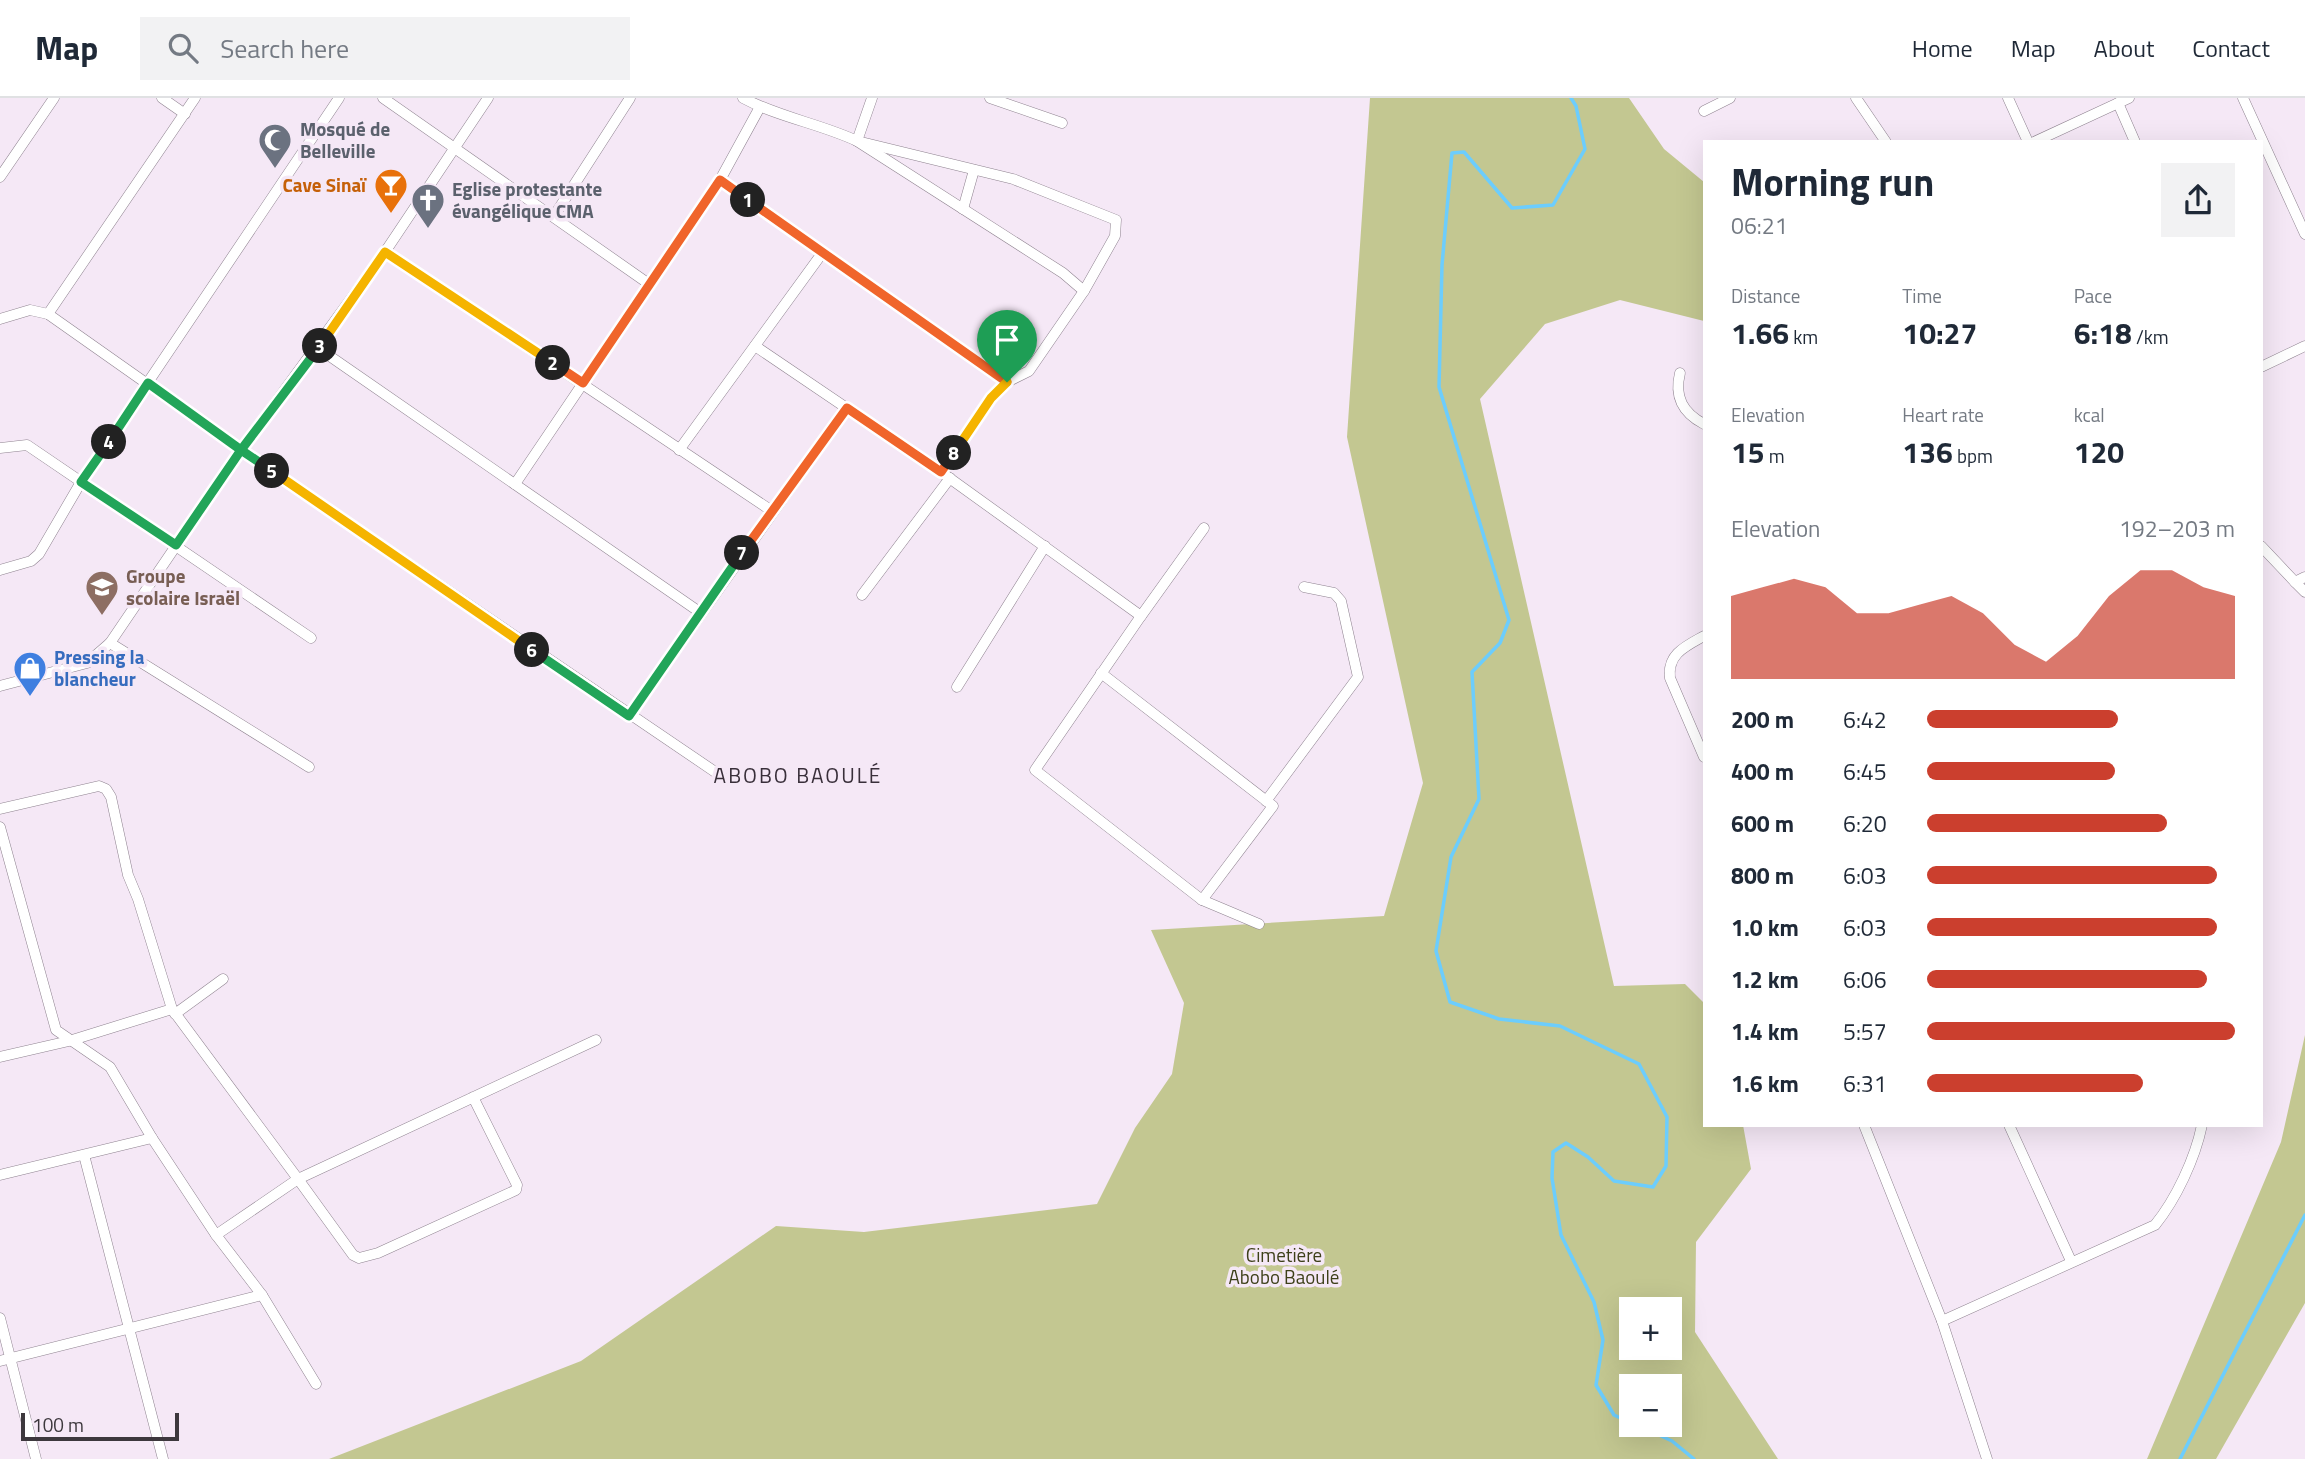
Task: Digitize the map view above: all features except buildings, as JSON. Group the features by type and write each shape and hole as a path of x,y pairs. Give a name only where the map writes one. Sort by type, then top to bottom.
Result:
{"street":[{"path":"0,177 54,98"},
{"path":"162,98 185,114"},
{"path":"48,314 195,98"},
{"path":"0,570 31,561 39,554 81,482 339,98"},
{"path":"383,98 649,284"},
{"path":"0,686 87,663 110,643 241,450 318,348 385,252 488,98"},
{"path":"554,216 630,98"},
{"path":"743,98 760,107 828,128 858,141 1013,179 1116,220 1115,236 1084,291 1029,371 1007,382 991,398 945,475 862,594"},
{"path":"858,141 872,98"},
{"path":"990,98 1062,123"},
{"path":"1704,111 1730,98"},
{"path":"1856,98 1885,140"},
{"path":"2008,98 2027,140"},
{"path":"2038,140 2129,98"},
{"path":"2243,98 2262,140"},
{"path":"2118,103 2134,140"},
{"path":"515,484 720,180 760,107"},
{"path":"858,141 1063,273 1084,291"},
{"path":"2263,142 2305,234"},
{"path":"962,209 974,170"},
{"path":"720,180 1007,382"},
{"path":"385,252 772,511"},
{"path":"679,450 823,252"},
{"path":"0,319 30,310 48,314 241,450 629,716 727,780"},
{"path":"755,346 945,475 1141,616"},
{"path":"2263,366 2305,346"},
{"path":"318,348 701,613"},
{"path":"1680,373 1676,388 1681,404 1690,416 1703,423"},
{"path":"629,716 847,408"},
{"path":"0,448 19,443 27,445 311,638"},
{"path":"1204,528 1035,770 1202,900 1259,924"},
{"path":"957,687 1045,546"},
{"path":"2263,549 2300,580 2305,592"},
{"path":"1266,801 1358,677 1341,601 1335,593 1304,587"},
{"path":"1703,637 1674,655 1669,668 1670,678 1703,755"},
{"path":"110,643 309,767"},
{"path":"1101,673 1273,806 1202,900"},
{"path":"0,809 99,786 106,789 111,797 128,875 174,1012 353,1255 359,1258 379,1253 510,1195 517,1185 473,1097"},
{"path":"0,827 56,1030 110,1067 152,1138 216,1235 262,1295 316,1384"},
{"path":"0,1057 174,1012 223,979"},
{"path":"216,1235 298,1179 596,1040"},
{"path":"1865,1127 1942,1321 1987,1459"},
{"path":"2010,1127 2071,1261"},
{"path":"1942,1321 2155,1225 2168,1209 2199,1140 2202,1127"},
{"path":"0,1175 152,1138"},
{"path":"84,1155 163,1459"},
{"path":"5,1359 262,1295"},
{"path":"0,1318 5,1359 36,1459"}],"green space":[{"name":"Cimetière Abobo Baoulé","path":"1370,98 1629,98 1664,149 1703,181 1703,321 1620,300 1545,324 1480,399 1614,986 1685,984 1703,1002 1703,1127 1743,1127 1751,1169 1696,1242 1695,1332 1778,1459 329,1459 581,1361 776,1226 864,1232 1097,1204 1135,1128 1172,1074 1184,1003 1151,930 1384,916 1423,783 1347,437"},
{"path":"2305,1035 2305,1303 2216,1459 2147,1459 2281,1142"}],"waterway":[{"path":"1571,98 1576,106 1585,149 1553,205 1512,208 1464,152 1452,153 1442,265 1439,387 1509,620 1500,643 1472,672 1479,799 1451,857 1436,951 1450,1002 1499,1019 1560,1026 1639,1064 1667,1117 1666,1166 1653,1187 1614,1181 1588,1157 1566,1143 1553,1152 1552,1178 1561,1235 1594,1302 1603,1340 1596,1385 1614,1415 1619,1417"},
{"path":"2180,1459 2305,1215"},
{"path":"1663,1437 1694,1459"}],"place":[{"name":"Mosqué de Belleville","path":"275,170"},
{"name":"Cave Sinaï","path":"391,215"},
{"name":"Eglise protestante évangélique CMA","path":"428,230"},
{"name":"Groupe scolaire Israël","path":"102,617"},
{"name":"Pressing la blancheur","path":"30,698"}],"district":[{"name":"ABOBO BAOULÉ","path":"798,776"}],"route":[{"path":"1007,382 720,180 583,383 385,252 318,348 241,450 148,383 81,482 176,545 241,450 629,716 847,408 941,472 991,398 1007,382"}]}
